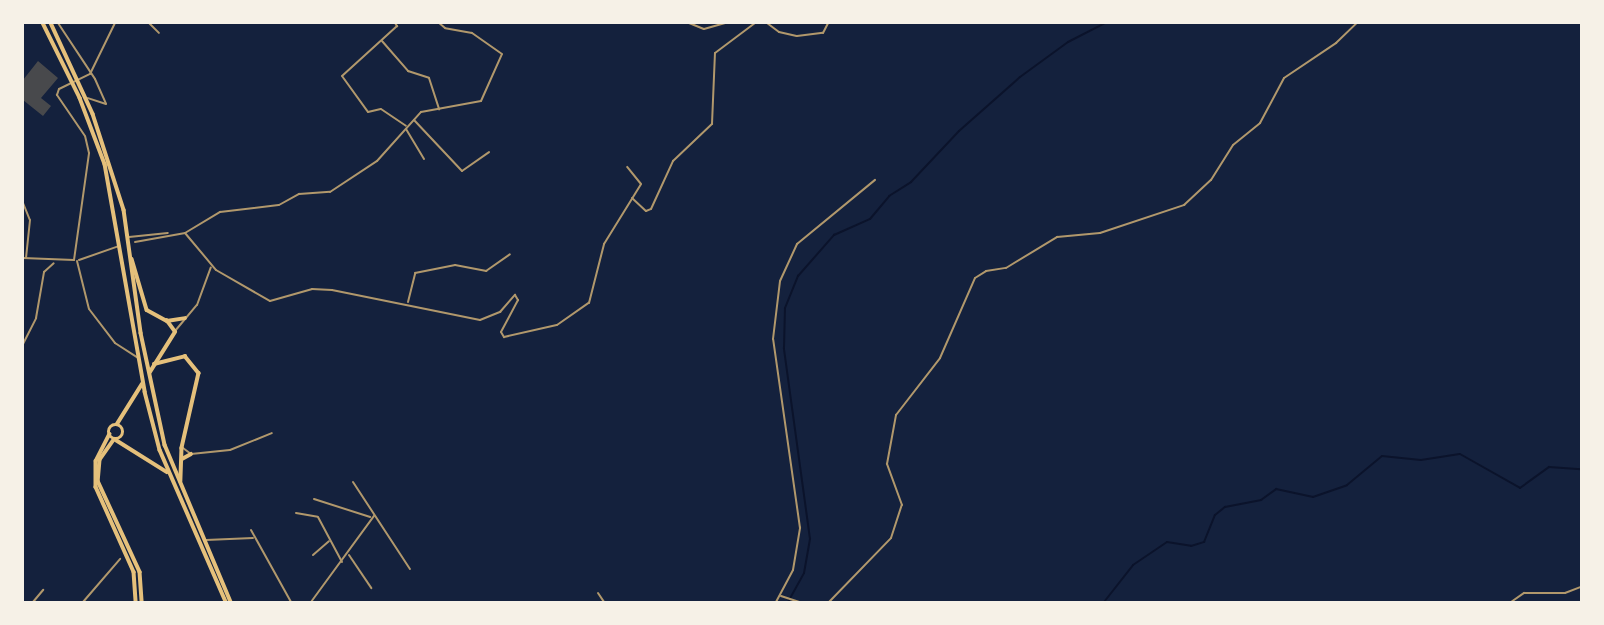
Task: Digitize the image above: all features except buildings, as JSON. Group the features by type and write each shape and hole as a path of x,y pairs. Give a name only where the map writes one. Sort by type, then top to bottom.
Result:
{"main road":[{"path":"43,23 80,98 105,164 145,392 170,474 228,602"},
{"path":"51,23 87,98 110,162 128,238 151,388 182,487 228,602"},
{"path":"130,258 143,305 167,321 175,332 110,434 96,461 101,498 134,572 136,602"},
{"path":"167,321 186,318"},
{"path":"154,365 185,356 199,373 182,447 182,487"},
{"path":"125,413 122,428 100,460 101,498 140,572 142,602"},
{"path":"117,424 122,428"},
{"path":"110,434 115,440 170,474"},
{"path":"180,461 191,454"}],"street":[{"path":"58,23 106,104 87,98"},
{"path":"115,23 90,74 65,86 58,98 85,136 89,152 76,260 89,309 126,354 140,359"},
{"path":"149,23 159,33"},
{"path":"395,23 397,26 342,76 368,112 381,109 406,127 424,159"},
{"path":"128,238 185,233 220,212 279,205 299,194 330,192 377,162 406,127 424,111 481,101 502,59 500,52 472,33 444,28 439,23"},
{"path":"689,23 704,29 725,23"},
{"path":"631,198 646,211 656,203 673,160 712,124 717,49 755,23"},
{"path":"767,23 797,36 823,33 828,23"},
{"path":"829,602 891,538 902,505 887,464 895,415 940,358 975,278 986,271 1006,268 1058,237 1100,233 1184,205 1211,180 1233,145 1260,123 1284,78 1336,43 1357,23"},
{"path":"382,40 408,71 429,78 439,109"},
{"path":"414,119 462,171 489,152"},
{"path":"185,233 212,265 270,301 312,289 338,292 376,303 407,303 480,320 500,312 515,295 518,300 501,332 504,337 557,325 589,303 604,244 641,180 626,167"},
{"path":"776,602 793,570 800,528 774,348 780,281 797,244 876,180"},
{"path":"23,203 30,220 24,259 55,262 76,260 119,246"},
{"path":"135,242 169,234"},
{"path":"407,303 415,272 455,265 486,271 510,254"},
{"path":"23,344 36,318 44,272 55,262"},
{"path":"175,332 197,304 212,265"},
{"path":"182,447 191,454 230,450 272,433"},
{"path":"353,482 372,517 410,569"},
{"path":"314,499 372,517"},
{"path":"296,513 318,517 342,563"},
{"path":"311,602 342,563 372,517"},
{"path":"251,530 291,602"},
{"path":"205,541 254,538"},
{"path":"313,555 330,541"},
{"path":"348,554 371,588"},
{"path":"83,602 120,559"},
{"path":"1511,602 1524,593 1565,593 1581,587"},
{"path":"33,602 43,590"},
{"path":"598,593 604,602"},
{"path":"780,596 800,602"},
{"path":"86,598 90,602"}],"waterway":[{"path":"788,602 804,573 810,539 784,348 785,308 798,276 834,235 870,219 889,196 911,182 959,131 1020,77 1068,42 1105,23"},
{"path":"1104,602 1133,565 1167,542 1191,546 1204,542 1215,515 1225,507 1261,500 1276,489 1313,497 1347,485 1382,456 1421,460 1460,454 1520,488 1549,467 1581,469"}]}
